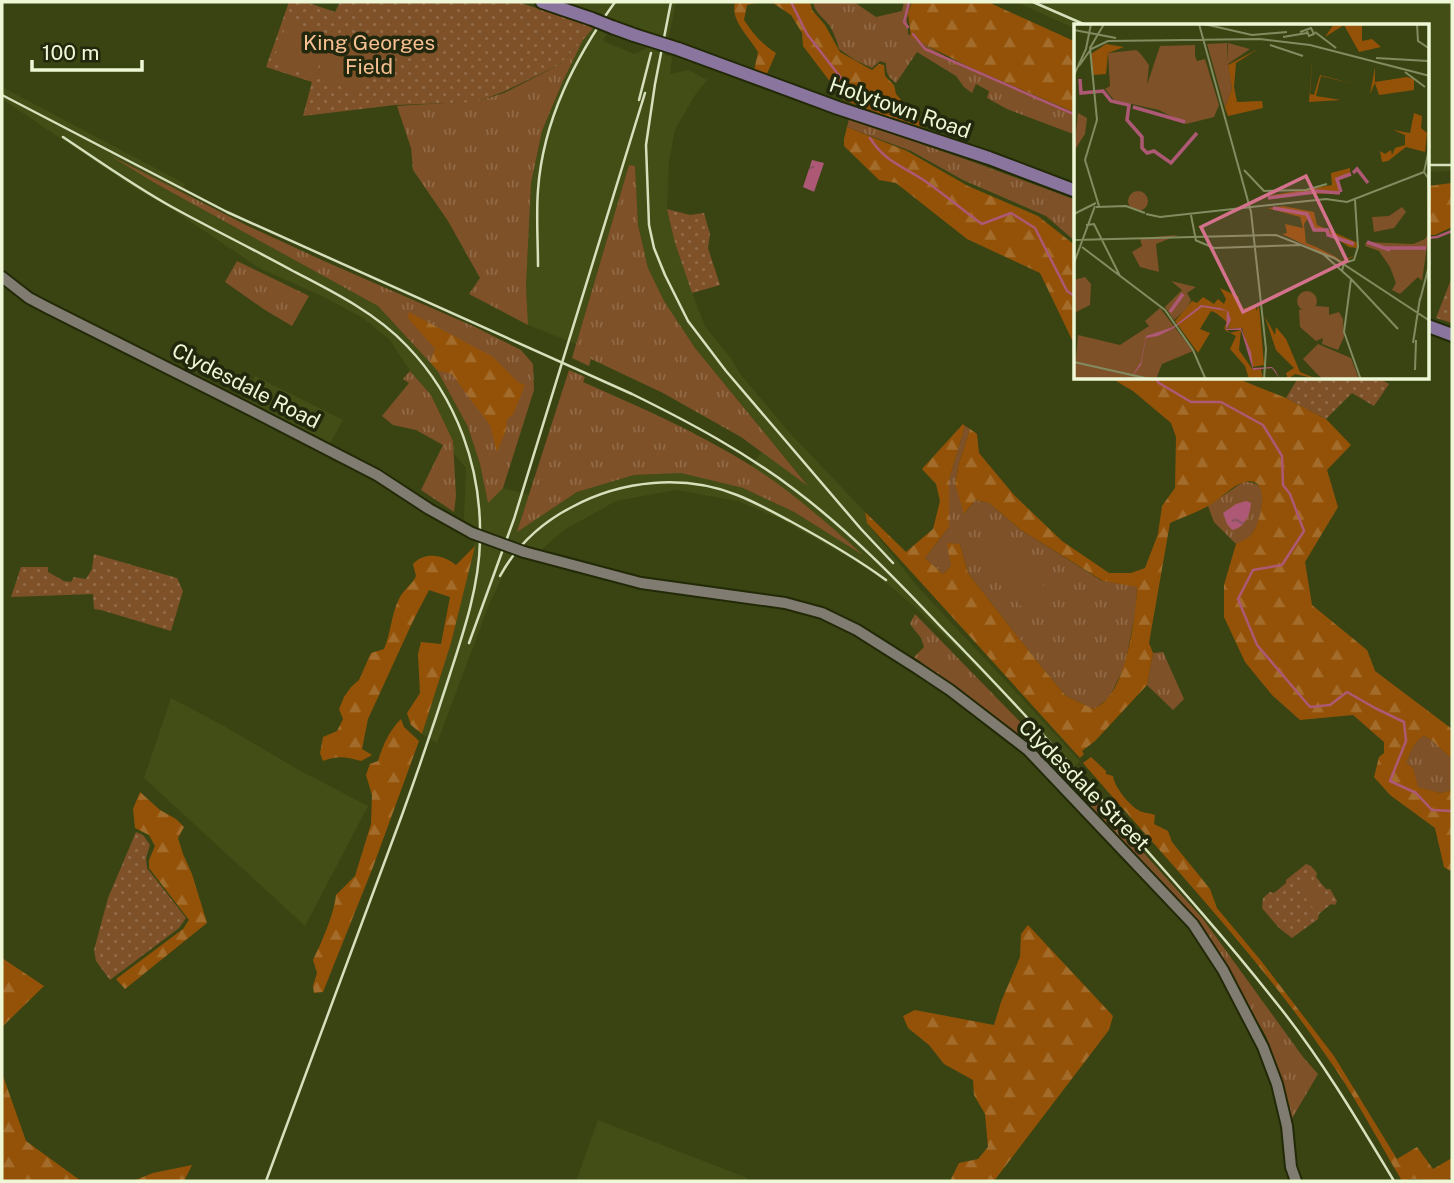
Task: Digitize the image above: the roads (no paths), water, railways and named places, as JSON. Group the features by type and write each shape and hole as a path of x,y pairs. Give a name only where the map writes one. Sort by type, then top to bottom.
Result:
{"main road":[{"name":"Holytown Road","path":"542,2 1074,190"},
{"name":"Clydesdale Road","path":"2,277 29,298 377,475 438,515 472,533 524,552"},
{"path":"1430,327 1452,335"},
{"name":"Clydesdale Street","path":"524,552 659,586 785,603 822,613 857,630 918,667 1028,750 1203,937 1263,1047 1277,1084 1287,1126 1291,1167 1296,1181"}],"water":[{"path":"812,160 824,163 814,192 803,187"},
{"path":"1246,501 1251,503 1248,516 1240,527 1232,530 1223,513"}],"waterway":[{"path":"791,2 807,34 858,100"},
{"path":"908,27 904,22 909,2"},
{"path":"913,34 925,49 1074,114"},
{"path":"870,138 888,158 925,181 982,224 1011,213 1035,228 1067,291 1074,296"},
{"path":"1430,238 1452,231"},
{"path":"1157,380 1191,402 1221,402 1263,425 1282,456 1283,485 1290,494 1304,531 1282,565 1253,570 1238,599 1257,645 1310,707 1330,705 1347,692 1404,722 1406,741 1390,781 1416,793 1432,810 1452,811"}],"railway":[{"path":"538,266 538,190 547,139 563,91 574,68 615,2"},
{"path":"671,2 646,145 649,225 654,248 688,321 726,371 893,563"},
{"path":"1033,2 1083,24"},
{"path":"639,100 651,53"},
{"path":"469,643 514,519 645,93"},
{"path":"2,95 227,212 632,394 736,450 815,505 906,591 980,667 1187,896 1256,977 1310,1047 1394,1181"},
{"path":"63,137 158,199 323,287 382,323 425,366 440,388 453,411 471,461 480,541 470,608 402,815 266,1181"},
{"path":"1430,165 1452,165"},
{"path":"500,576 514,554 531,536 572,507 611,491 675,482 717,488 750,501 827,542 886,580"}],"park label":[{"name":"King Georges Field","path":"369,55"}]}
